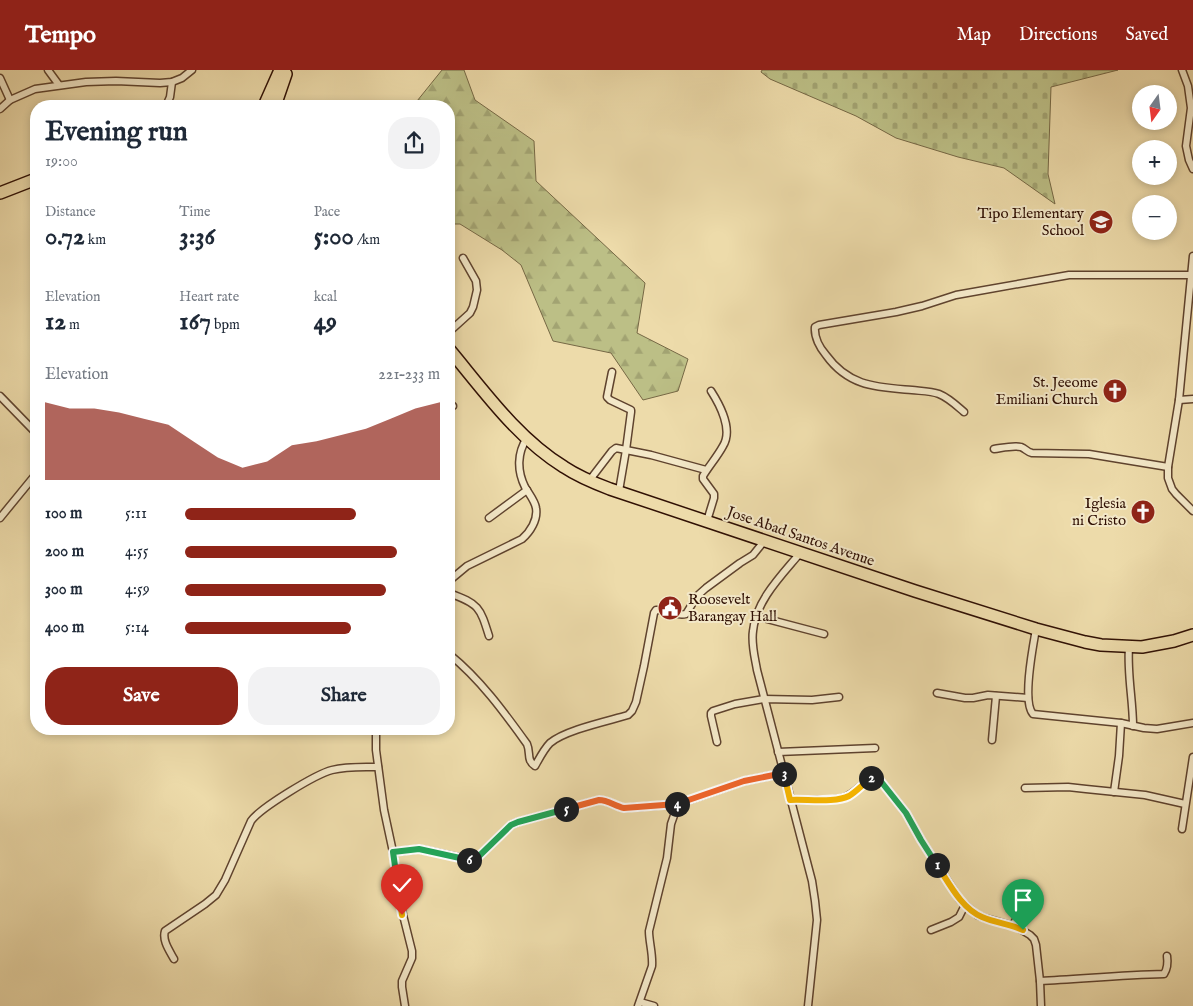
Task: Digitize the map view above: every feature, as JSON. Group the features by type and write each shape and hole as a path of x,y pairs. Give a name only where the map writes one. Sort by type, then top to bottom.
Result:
{"highway":[{"path":"267,100 280,70"},
{"path":"276,100 288,70"},
{"path":"0,193 30,181"},
{"name":"Jose Abad Santos Avenue","path":"455,355 527,438 561,465 589,481 915,591 1036,629 1095,644 1129,647 1158,645 1174,642 1193,635"}],"street":[{"path":"48,70 59,85"},
{"path":"0,109 10,100 34,89 86,82 172,82 182,78 192,70"},
{"path":"1182,70 1190,87 1186,146 1193,169"},
{"path":"0,78 10,100"},
{"path":"169,100 172,82"},
{"path":"1193,256 1179,400 1168,467 1168,478 1172,489 1193,511"},
{"path":"455,327 470,313 477,290 476,281 463,258"},
{"path":"964,412 956,404 939,394 884,388 850,379 833,365 825,354 818,342 815,327 896,312 956,296 1069,275 1191,274"},
{"path":"612,372 607,398 631,410 619,491"},
{"path":"707,521 714,494 703,479 703,476 724,446 726,434 724,417 711,391"},
{"path":"0,396 30,427"},
{"path":"1179,400 1193,399"},
{"path":"455,576 467,566 522,539 528,534 533,525 537,510 521,476 519,455 527,438"},
{"path":"994,449 1016,447 1023,448 1032,453 1088,454 1168,467"},
{"path":"589,481 616,448 651,455 706,470"},
{"path":"0,518 30,481"},
{"path":"488,518 527,490"},
{"path":"455,659 477,680 507,716 527,744 529,759 531,764 535,766 551,743 558,738 568,733 628,715 636,702 656,610 686,614 694,600 702,592 753,555 765,540"},
{"path":"801,552 767,595 756,616 752,646 816,901 816,938 808,1006"},
{"path":"455,595 477,607 489,636"},
{"path":"756,616 824,634"},
{"path":"1036,629 1028,698 1030,712 1033,714 1121,723 1157,729 1193,723"},
{"path":"1129,647 1128,662 1133,726"},
{"path":"937,693 965,698 988,695 1028,698"},
{"path":"992,740 996,696"},
{"path":"717,742 711,716 713,711 735,704 764,699 812,700 839,697"},
{"path":"1114,792 1121,723"},
{"path":"376,735 376,750 384,810 393,852 402,915 412,951 412,958 402,981 404,1006"},
{"path":"778,752 875,748"},
{"path":"1182,829 1188,801 1193,757"},
{"path":"174,959 164,940 165,931 216,895 225,880 254,816 322,773 340,768 378,767"},
{"path":"393,852 419,849 472,860 476,859 511,825 518,822 599,800 604,800 624,808 678,804 744,781 784,773"},
{"path":"790,800 835,800 844,798 852,794 874,776 879,779 906,813 934,862 960,900 977,915 1023,930 1034,939 1040,981 1041,1006"},
{"path":"1025,788 1086,788 1188,801"},
{"path":"654,1006 639,1004 652,966 648,938 649,931 667,858 671,824 678,804"},
{"path":"1012,926 1034,892"},
{"path":"931,930 959,917 965,905"},
{"path":"1040,981 1164,974 1167,970 1168,956"}],"green space":[{"path":"442,70 464,70 475,100 534,141 536,181 645,283 637,333 688,359 678,391 643,400 611,353 553,341 521,265 502,250 460,224 455,224 455,100 418,100"},
{"path":"762,70 1118,70 1051,87 1048,174 1055,204 1004,168 958,157 896,138 856,116 770,79 761,72"}],"place":[{"name":"Tipo Elementary School","path":"1101,222"},
{"name":"St. Jeeome Emiliani Church","path":"1115,391"},
{"name":"Iglesia ni Cristo","path":"1143,512"},
{"name":"Roosevelt Barangay Hall","path":"670,608"}],"route":[{"path":"402,915 393,852 419,849 472,860 476,859 511,825 518,822 599,800 604,800 624,808 678,804 730,785 784,773 790,800 835,800 844,798 852,794 874,776 879,779 906,813 934,862 960,900 977,915 1023,930"}]}
